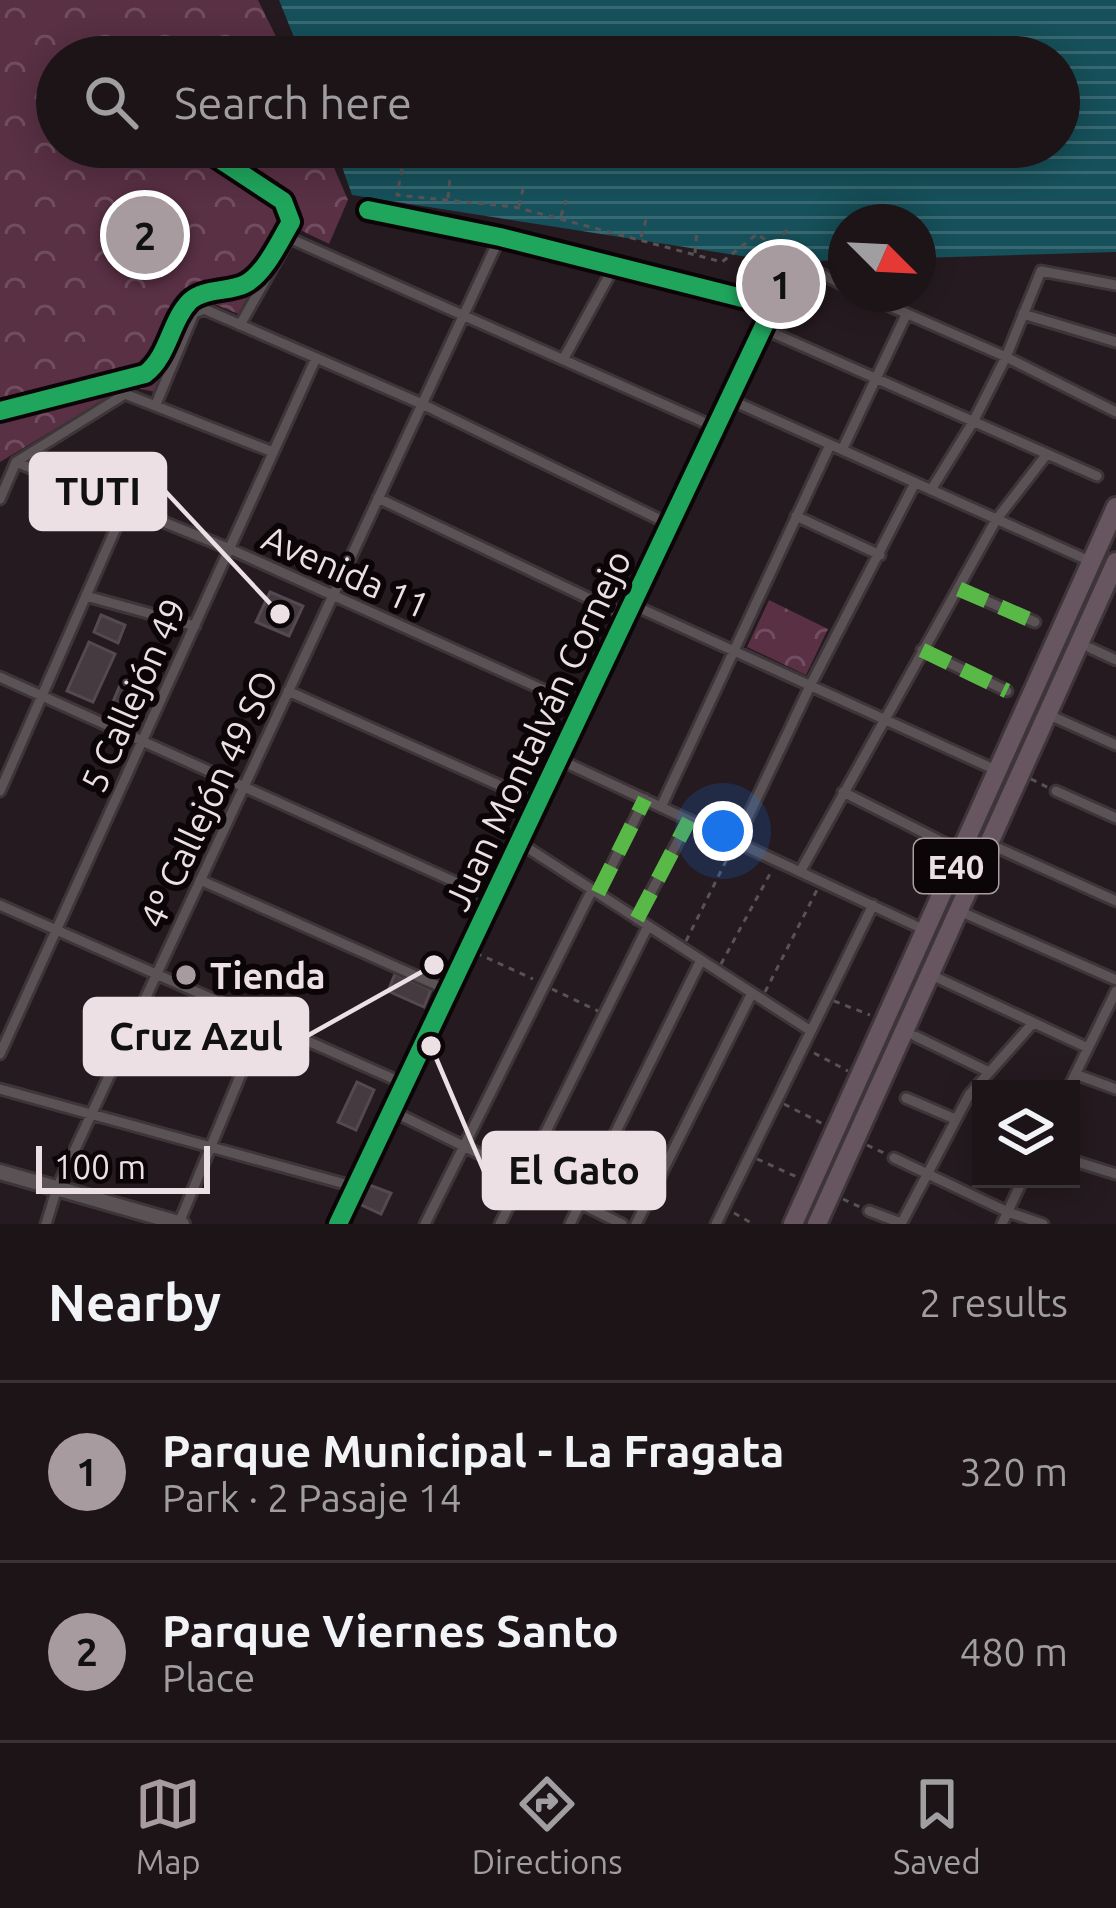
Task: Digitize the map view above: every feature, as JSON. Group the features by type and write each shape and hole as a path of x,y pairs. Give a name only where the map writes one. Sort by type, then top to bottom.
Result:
{"highway":[{"name":"E40","path":"846,1135 860,1078 1116,507"},
{"name":"E40","path":"793,1224 821,1189 928,974 1115,569"},
{"name":"E40","path":"817,1224 821,1189"}],"street":[{"path":"368,210 500,237 758,302 766,308 764,329 1097,476"},
{"name":"4º Callejón 49 SO","path":"46,1224 57,1188 500,237"},
{"path":"240,325 289,238 718,428"},
{"path":"564,358 614,267"},
{"path":"931,490 1006,357 1041,271 1116,285"},
{"path":"819,274 828,278"},
{"path":"156,404 194,313 204,309 422,404 671,525"},
{"path":"900,312 1006,357 1116,412"},
{"path":"1022,314 1116,342"},
{"path":"842,450 906,315"},
{"name":"Juan Montalván Cornejo","path":"338,1224 764,329"},
{"name":"5 Callejón 49","path":"0,1054 316,358"},
{"path":"1,492 16,462 129,393 273,452"},
{"path":"731,400 1092,562"},
{"path":"661,807 830,445"},
{"path":"800,872 996,520 1048,454"},
{"name":"Avenida 11","path":"16,462 230,549 584,708"},
{"path":"736,842 915,483"},
{"path":"378,498 628,617"},
{"path":"0,791 126,505"},
{"path":"796,517 880,555"},
{"path":"959,590 1035,622"},
{"path":"86,596 194,626"},
{"path":"633,604 998,771"},
{"path":"1090,648 1116,660"},
{"path":"922,650 1007,691"},
{"path":"0,677 493,899"},
{"path":"288,691 539,803"},
{"path":"1047,714 1116,745"},
{"path":"560,760 927,931"},
{"path":"1056,791 1116,818"},
{"path":"843,792 962,852"},
{"path":"425,1224 645,800"},
{"path":"637,919 688,820"},
{"path":"520,843 811,1031"},
{"path":"987,843 1116,901"},
{"path":"200,880 450,991"},
{"path":"0,905 405,1084"},
{"path":"716,1224 873,905"},
{"path":"957,910 1116,980"},
{"path":"500,1224 649,926"},
{"path":"570,1224 701,960"},
{"path":"928,974 1088,1048"},
{"path":"1072,1080 1116,991"},
{"path":"636,1224 757,996"},
{"path":"0,1172 132,1217 181,1224 208,1147 263,1022"},
{"path":"869,1211 901,1224 969,1095 1033,1023"},
{"path":"915,1036 989,1072"},
{"path":"1075,1074 1116,1089"},
{"path":"0,1089 356,1187"},
{"path":"906,1098 955,1119"},
{"path":"392,1111 622,1224"},
{"path":"894,1158 1043,1224"},
{"path":"1080,1163 1116,1174"},
{"path":"1002,1224 1019,1188"}],"path":[{"path":"402,169 398,195 519,208 722,262 757,234 773,245"},
{"path":"448,200 450,178"},
{"path":"519,208 523,189"},
{"path":"561,218 566,200"},
{"path":"641,238 646,220"},
{"path":"787,230 773,245 773,258 793,267 800,270 810,254 793,267"},
{"path":"694,254 697,231"},
{"path":"1018,773 1056,791"},
{"path":"682,948 736,842"},
{"path":"718,971 777,861"},
{"path":"757,996 821,881"},
{"path":"827,998 886,1022"},
{"path":"803,1047 860,1078"},
{"path":"777,1100 894,1158"},
{"path":"750,1156 869,1211"},
{"path":"724,1208 753,1224"}],"green space":[{"path":"0,0 258,0 276,36 36,36 36,168 334,168 348,200 329,244 294,227 241,315 202,299 160,393 127,386 0,462"},
{"path":"769,600 828,629 806,675 747,647"}],"water":[{"path":"279,0 1116,0 1116,252 936,257 936,204 828,204 828,261 780,262 352,195 342,168 1080,168 1080,36 294,36"}],"building":[{"path":"270,592 303,606 289,636 256,622"},
{"path":"101,615 125,625 118,643 94,632"},
{"path":"89,642 115,654 93,702 67,691"},
{"path":"123,678 145,688 131,718 110,709"},
{"path":"395,974 431,990 424,1007 388,991"},
{"path":"357,1082 374,1090 356,1130 338,1122"},
{"path":"364,1183 391,1193 381,1214 355,1202"}],"marked path":[{"path":"959,589 1035,622"},
{"path":"922,650 1007,691"},
{"path":"598,893 645,799"},
{"path":"637,919 689,820"}],"cycle path":[{"path":"0,411 145,374 190,301 252,279 291,222 283,201 233,168"},
{"path":"338,1224 768,317 766,307 758,302 500,237 368,210"}],"place":[{"name":"Parque Viernes Santo","path":"145,235"},
{"name":"Parque Municipal - La Fragata","path":"781,284"},
{"name":"TUTI","path":"280,614"},
{"name":"Cruz Azul","path":"434,965"},
{"name":"Tienda","path":"186,975"},
{"name":"El Gato","path":"431,1046"}]}
